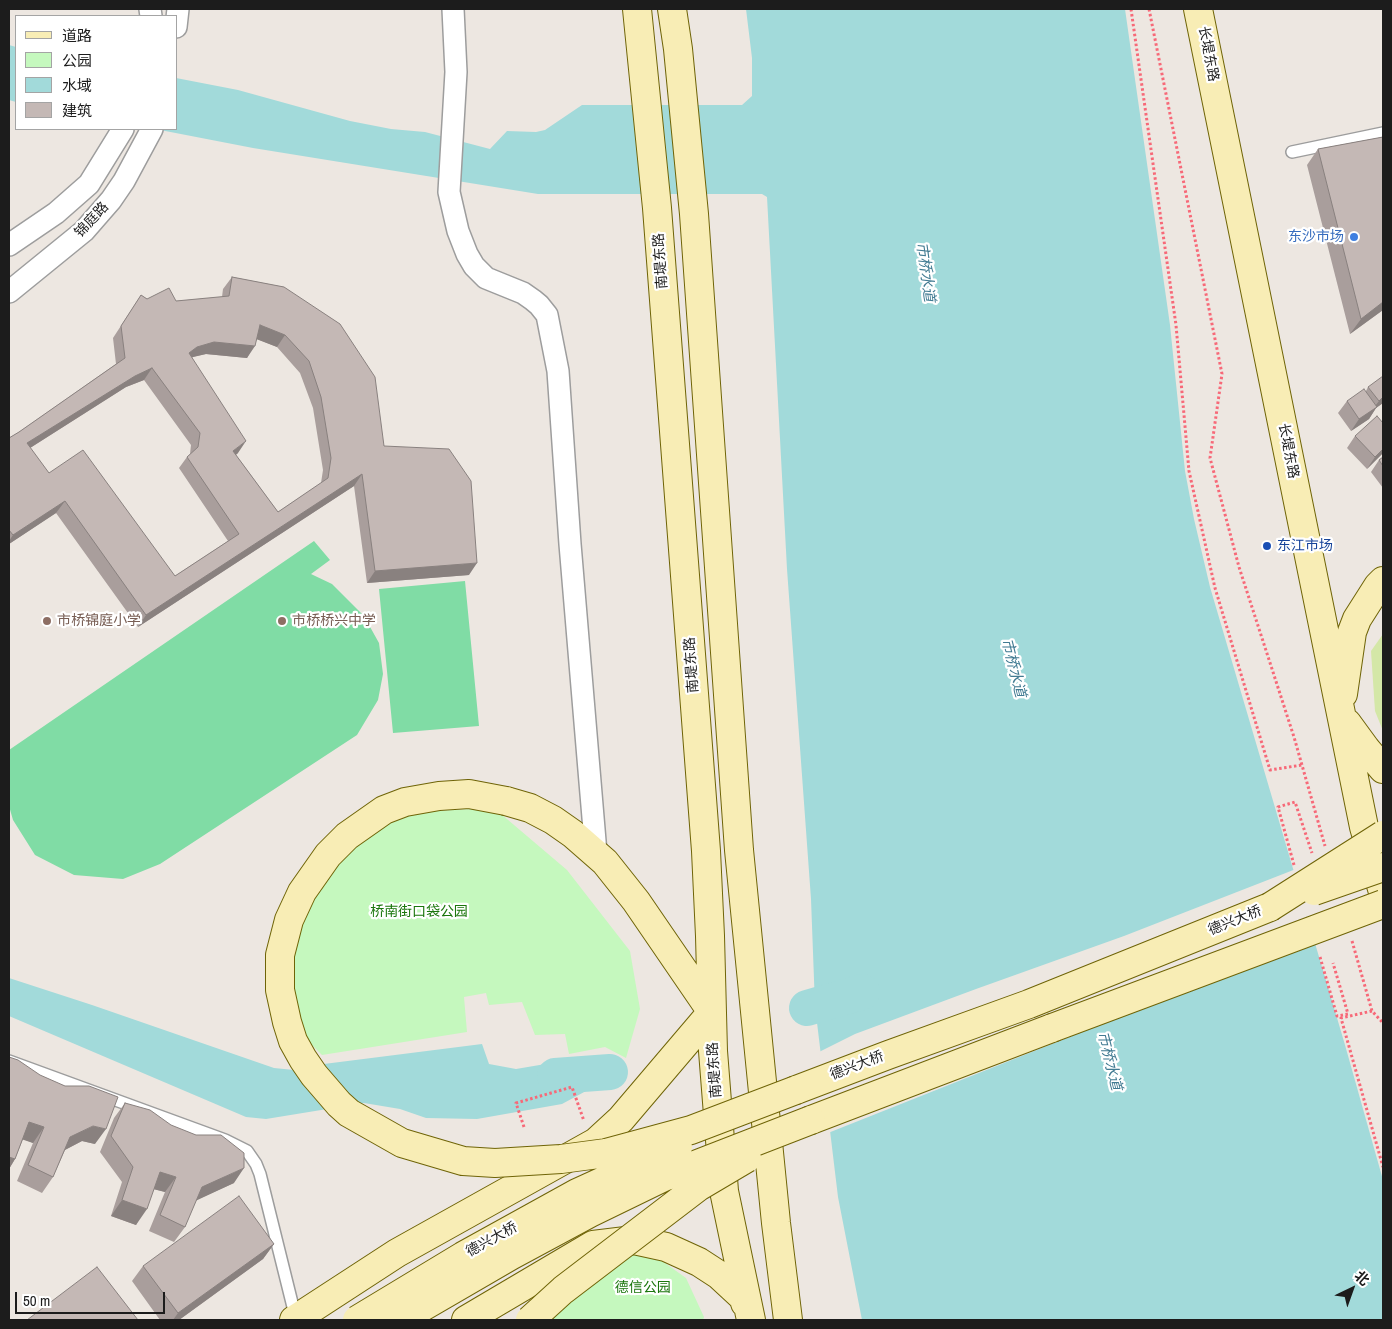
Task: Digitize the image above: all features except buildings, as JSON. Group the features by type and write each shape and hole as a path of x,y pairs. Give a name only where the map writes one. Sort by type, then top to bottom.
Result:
{"main road":[{"name":"南堤东路","path":"637,9 657,208 706,851 713,1051 724,1191 745,1313"},
{"path":"672,9 678,49 694,214 739,850 776,1223 788,1320"},
{"name":"长堤东路","path":"1198,9 1364,827 1383,892"},
{"path":"1383,581 1357,619 1352,632 1341,713 1366,749 1383,769"},
{"path":"295,1320 397,1253 596,1142 622,1119 712,1012 636,901 605,862 573,834 553,820 530,808 506,801 468,794 439,796 405,802 384,810 347,836 328,856 302,892 289,920 280,955 280,990 287,1022 294,1041 302,1058 314,1075 349,1113 402,1143 463,1161 495,1163 561,1159 606,1153 691,1130 796,1090"},
{"path":"1270,907 1383,835"},
{"name":"德兴大桥","path":"357,1320 463,1256 577,1193 734,1121 796,1090 1074,987 1270,907 1383,867"},
{"name":"德兴大桥","path":"400,1320 512,1255 590,1213 664,1177 1383,904"},
{"path":"530,1320 563,1290 698,1187 811,1120"},
{"path":"466,1320 594,1246 634,1240 666,1247 700,1262 719,1275 745,1313"}],"street":[{"path":"453,9 456,72 448,192 458,231 474,266 486,278 523,294 539,305 547,315 553,340 558,371 596,853"},
{"name":"锦庭路","path":"9,245 56,213 89,184 123,130"},
{"name":"锦庭路","path":"9,292 84,231 111,200 124,181 149,134"}],"lane":[{"path":"1292,152 1383,133"},
{"path":"9,1061 225,1140 247,1151 260,1174 295,1320"}],"path":[{"path":"1131,9 1176,325 1189,470 1213,580 1270,770 1302,765"},
{"path":"1149,9 1222,374 1210,458 1240,567 1302,765 1326,850"},
{"path":"1295,868 1278,807 1295,802 1312,853"},
{"path":"1350,936 1372,1011 1383,1023"},
{"path":"1320,957 1337,1016 1348,1014 1333,963"},
{"path":"1372,1011 1341,1018 1383,1167"},
{"path":"524,1127 516,1103 572,1087 586,1126"}],"green space":[{"path":"314,541 330,560 311,574 332,584 364,616 379,643 383,674 378,700 357,735 160,864 123,879 74,875 35,855 13,820 9,806 9,750"},
{"path":"465,581 479,726 393,733 379,589"},
{"path":"1383,634 1383,731 1375,711 1371,651"},
{"name":"桥南街口袋公园","path":"494,808 567,870 630,951 640,1009 626,1058 605,1047 569,1054 565,1034 535,1035 522,1002 489,1005 486,993 464,997 467,1032 322,1055 311,1044 288,1004 291,941 305,903 358,834 407,812"},
{"name":"德信公园","path":"634,1254 658,1258 686,1278 704,1317 703,1320 551,1320 568,1303"}],"water":[{"name":"市桥水道","path":"746,9 1125,9 1170,325 1185,471 1194,519 1210,587 1383,1180 1383,1320 862,1320 838,1197 815,1006 811,899 787,569 767,197 762,194 538,194 253,148 160,130 178,130 178,78 238,90 350,121 391,129 425,132 490,149 507,131 536,132 545,130 582,105 742,105 752,96 752,58"},
{"path":"9,45 15,47 15,102 9,100"},
{"path":"9,978 274,1068 294,1070 316,1065 482,1044 489,1064 516,1069 586,1059 603,1073 586,1091 562,1104 477,1119 426,1118 400,1109 364,1103 266,1119 246,1117 9,1016"}],"pier":[{"path":"1296,869 1316,939 828,1133 819,1052 855,1034 1124,936"}],"waterway":[{"path":"807,1008 862,992"},
{"path":"555,1076 610,1072"}],"place":[{"name":"东沙市场","path":"1354,237"},
{"name":"东江市场","path":"1267,546"},
{"name":"市桥锦庭小学","path":"47,621"},
{"name":"市桥桥兴中学","path":"282,621"}]}
